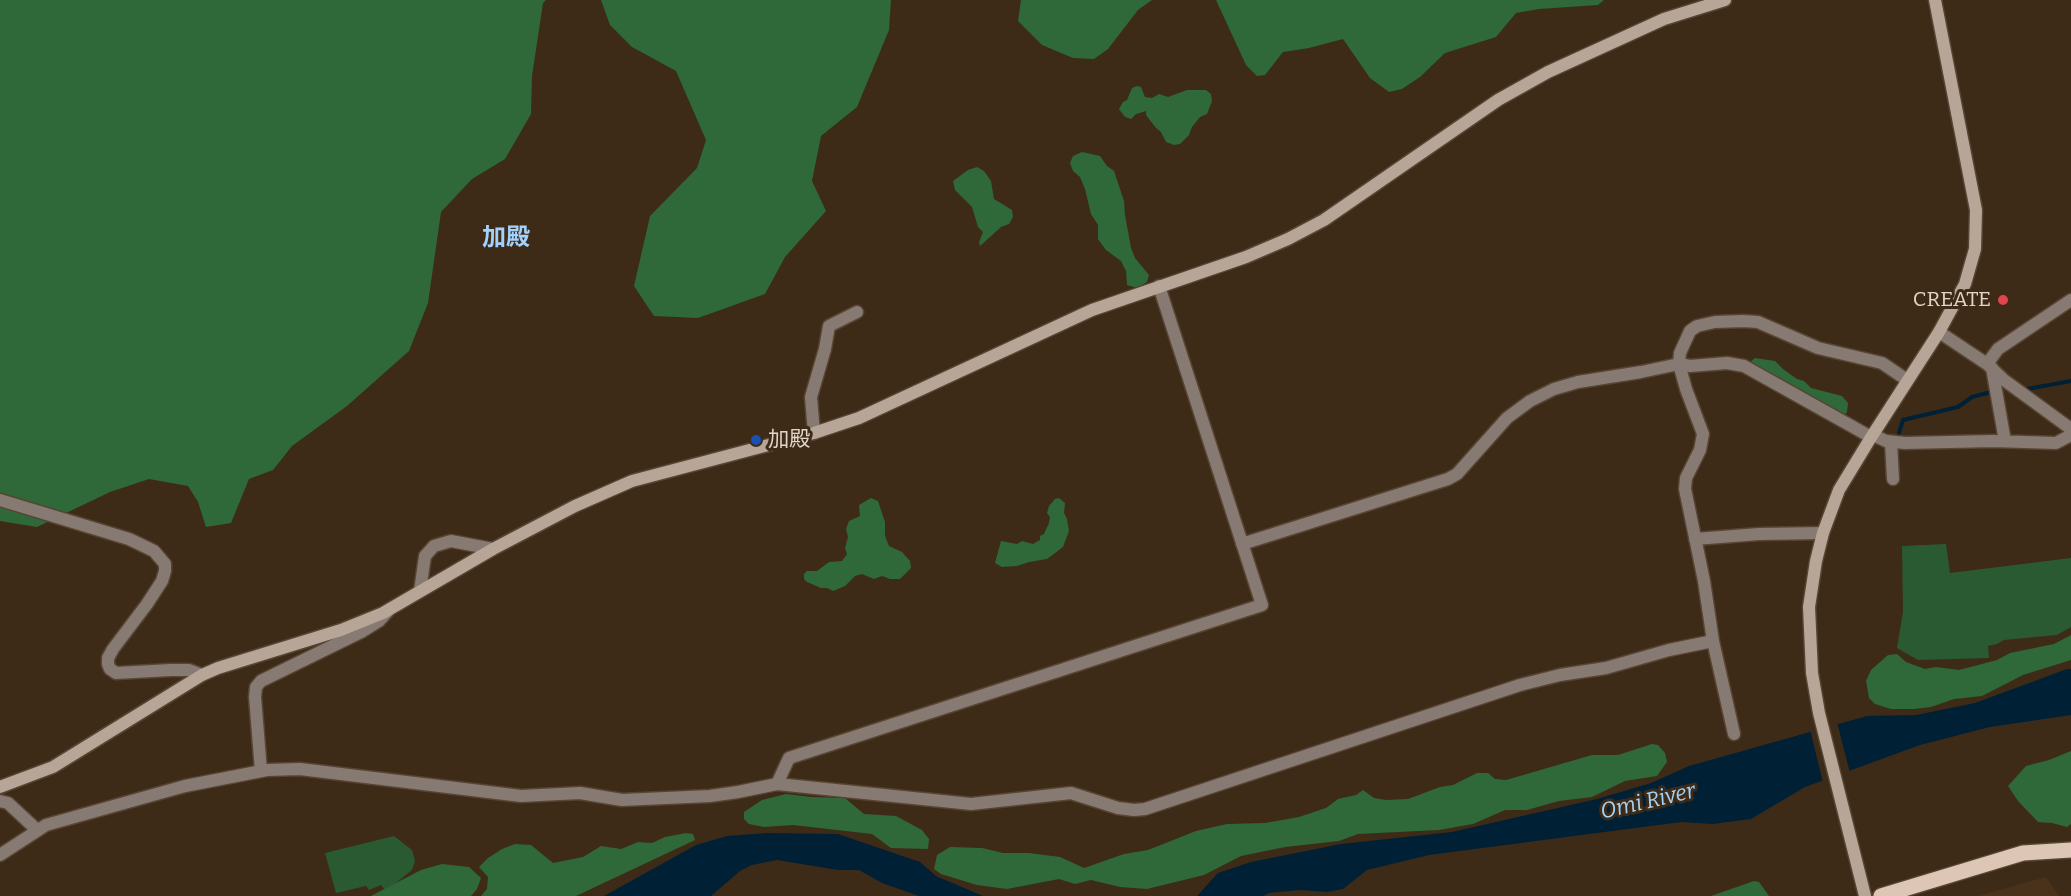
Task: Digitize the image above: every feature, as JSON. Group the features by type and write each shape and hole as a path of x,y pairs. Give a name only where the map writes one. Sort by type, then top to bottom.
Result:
{"main road":[{"path":"1881,896 2024,854 2071,850"}],"street":[{"path":"0,787 53,767 202,675 341,630 388,611 493,549 575,506 632,481 814,433 860,418 1092,310 1246,257 1288,239 1324,220 1498,100 1548,72 1664,19 1725,0"},
{"path":"1865,896 1812,673 1809,607 1823,533 1839,490 1939,332 1965,284 1975,249 1976,210 1935,0"},
{"path":"777,783 789,758 1262,605 1159,286"},
{"path":"2005,441 1989,366 1998,349 2071,300"},
{"path":"814,433 811,397 829,326 857,312"},
{"path":"1734,734 1713,641 1685,489 1686,478 1700,450 1703,434 1679,364 1684,342 1690,331 1706,323 1758,322 1818,348 1882,363 1907,380"},
{"path":"1939,332 1989,366 2071,429"},
{"path":"1242,544 1448,479 1457,474 1507,418 1530,401 1554,389 1578,382 1679,364 1690,366 1727,363 1744,366 1872,436 1891,442 2056,443 2071,435"},
{"path":"1891,442 1893,479"},
{"path":"0,500 129,539 154,551 165,564 162,581 113,649 108,658 108,664 116,673 189,670 202,675"},
{"path":"1695,539 1760,534 1823,533"},
{"path":"420,591 425,556 434,546 451,542 493,549"},
{"path":"261,771 256,687 261,681 363,631 379,621 388,611"},
{"path":"0,855 37,830 64,819 185,786 261,771 300,769 521,796 580,794 622,800 710,795 777,783 971,804 1071,793 1118,808 1145,809 1520,685 1560,675 1606,668 1669,650 1713,641"},
{"path":"0,801 8,803 37,830"}],"shaded area":[{"path":"2046,877 2059,896 1978,896"}],"green space":[{"path":"0,0 546,0 543,3 532,76 531,114 505,159 472,179 441,212 428,303 409,351 347,406 292,446 273,470 249,479 231,523 206,527 198,502 188,486 149,479 110,492 37,527 0,521"},
{"path":"601,0 891,0 889,30 857,107 821,136 812,181 826,211 785,257 765,294 698,318 654,316 634,286 650,216 697,168 706,140 676,71 632,47 610,25"},
{"path":"1021,0 1152,0 1138,10 1108,49 1094,59 1073,58 1042,45 1018,21"},
{"path":"1216,0 1604,0 1598,5 1516,13 1496,37 1445,53 1420,77 1402,89 1389,92 1370,78 1343,39 1283,52 1265,75 1257,76 1246,65"},
{"path":"1141,87 1145,97 1152,98 1159,94 1168,97 1187,90 1206,90 1211,94 1212,101 1207,114 1200,117 1189,135 1180,144 1174,145 1166,142 1161,132 1146,115 1146,111 1136,114 1131,119 1125,117 1119,109 1127,100 1132,88"},
{"path":"1082,152 1100,156 1114,171 1124,201 1131,248 1135,258 1149,275 1147,282 1137,288 1127,285 1126,271 1121,261 1106,250 1098,239 1098,225 1091,214 1085,189 1070,163 1073,156"},
{"path":"977,167 984,171 991,181 994,199 1012,210 1013,217 1009,224 1001,227 980,246 979,242 983,232 978,227 972,207 955,190 953,181 968,170"},
{"path":"1755,358 1775,361 1811,388 1842,396 1848,403 1847,412 1843,417 1754,367 1751,361"},
{"path":"871,498 878,501 885,522 885,536 889,546 902,552 910,561 911,568 900,579 882,576 874,579 862,574 855,576 845,586 833,591 807,582 804,574 807,571 817,571 829,562 842,561 847,554 846,529 849,521 860,516 859,505"},
{"path":"1059,498 1065,503 1064,513 1069,531 1063,547 1047,559 1017,566 1002,567 995,563 1001,541 1017,544 1022,541 1033,544 1040,540 1040,536 1044,534 1049,523 1050,517 1047,513 1049,506"},
{"path":"1946,544 1950,573 2071,558 2071,627 2057,635 2004,640 1988,646 1989,658 1918,660 1897,648 1903,612 1902,546"},
{"path":"2071,635 2071,660 2023,675 1982,696 1954,699 1931,707 1914,709 1891,709 1875,704 1869,698 1866,681 1871,670 1888,655 1897,654 1906,662 1925,669 1936,667 1959,670 1997,660 2010,653 2054,644"},
{"path":"1652,744 1658,745 1665,753 1667,762 1657,776 1625,781 1592,797 1559,801 1527,810 1505,810 1473,824 1439,830 1358,834 1339,841 1285,847 1241,856 1204,875 1147,889 1120,887 1091,880 1075,884 1059,879 1007,889 977,885 941,874 934,869 937,855 950,847 982,848 1003,853 1029,853 1060,857 1084,868 1124,854 1148,850 1196,831 1227,824 1265,823 1299,817 1326,808 1338,799 1356,795 1363,790 1374,798 1408,799 1440,787 1453,785 1477,773 1488,773 1495,779 1506,780 1592,755 1618,755"},
{"path":"2071,751 2071,824 2067,827 2038,822 2018,801 2008,786 2026,766"},
{"path":"786,794 845,798 864,814 896,816 922,830 929,839 928,849 891,848 872,834 793,825 764,827 749,824 744,819 744,812 762,800"},
{"path":"693,834 695,840 576,896 481,896 487,889 488,877 479,867 502,849 515,844 531,845 553,863 583,857 601,846 621,849 638,842 652,843 665,837"},
{"path":"394,836 412,850 415,861 412,870 386,891 381,885 369,890 366,886 336,893 325,853"},
{"path":"442,864 469,867 481,878 477,889 471,896 371,896 421,870"},
{"path":"1754,881 1759,882 1769,896 1711,896"}],"water":[{"name":"Omi River","path":"2071,669 2071,715 1990,727 1920,745 1805,787 1751,819 1713,824 1681,822 1429,855 1367,870 1343,889 1327,892 1300,890 1269,893 1263,896 1197,896 1218,873 1251,862 1341,844 1452,832 1597,799 1651,783 1689,766 1867,716 1916,715 1975,703"},
{"path":"767,833 838,834 920,862 936,876 983,896 919,896 882,883 859,870 838,870 777,860 752,865 740,871 711,896 604,896 696,845 727,836"}],"pier":[{"path":"1837,722 1850,773 1823,783 1810,729"}],"waterway":[{"path":"2027,389 2071,381"},
{"path":"1899,433 1903,420 1958,407 1972,397 1991,392"}],"place":[{"name":"CREATE","path":"2003,300"},
{"name":"加殿","path":"756,440"}],"district":[{"name":"加殿","path":"506,238"}]}
